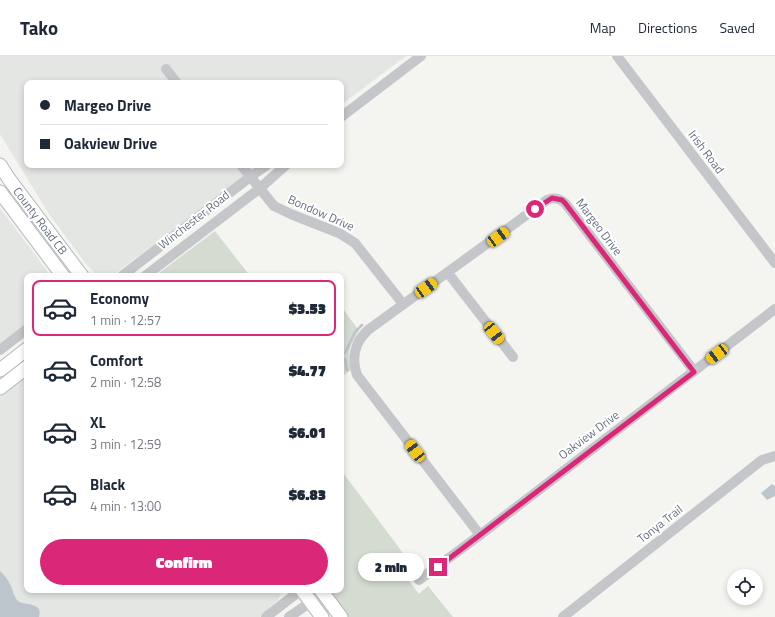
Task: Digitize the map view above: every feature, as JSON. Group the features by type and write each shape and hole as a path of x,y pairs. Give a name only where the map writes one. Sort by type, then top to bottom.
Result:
{"main road":[{"name":"County Road CB","path":"0,165 80,273"},
{"name":"County Road CB","path":"0,192 61,273"},
{"path":"0,370 24,351"},
{"path":"0,388 24,369"},
{"path":"323,593 341,617"},
{"path":"314,596 322,617"}],"street":[{"path":"344,115 421,56"},
{"name":"Irish Road","path":"617,56 775,263"},
{"path":"166,69 175,80"},
{"name":"Bondow Drive","path":"243,168 269,201 280,209 339,233 355,243 403,304"},
{"name":"Winchester Road","path":"126,273 263,168"},
{"name":"Winchester Road","path":"149,273 259,188 282,168"},
{"name":"Margeo Drive","path":"480,535 360,379 355,370 355,352 359,340 363,334 547,200 552,198 562,200 694,372"},
{"path":"448,273 513,357"},
{"name":"Oakview Drive","path":"419,580 775,309"},
{"path":"0,350 24,331"},
{"name":"Tonya Trail","path":"563,617 762,460 775,456"},
{"path":"266,617 297,593"},
{"path":"289,617 314,596"}],"shaded area":[{"path":"0,56 406,56 344,103 344,80 24,80 24,168 256,168 116,273 95,273 86,264 49,214 0,134"},
{"path":"0,208 49,273 24,273 24,328 0,346"},
{"path":"215,231 248,273 159,273"},
{"path":"344,310 359,331 350,349 349,358 351,370 344,375"},
{"path":"24,377 24,593 281,593 278,600 260,617 0,617 0,396"},
{"path":"344,474 414,568 405,576 419,594 428,586 453,617 348,617 330,593 344,593"},
{"path":"772,484 775,486 775,496 767,500 761,493"},
{"path":"0,571 9,582 18,601 39,608 39,617 0,617"}],"waterway":[{"path":"345,353 355,332 362,325"},
{"path":"345,359 347,370"}],"route":[{"path":"438,567 694,372 565,203 562,200 552,198 535,209"}]}
